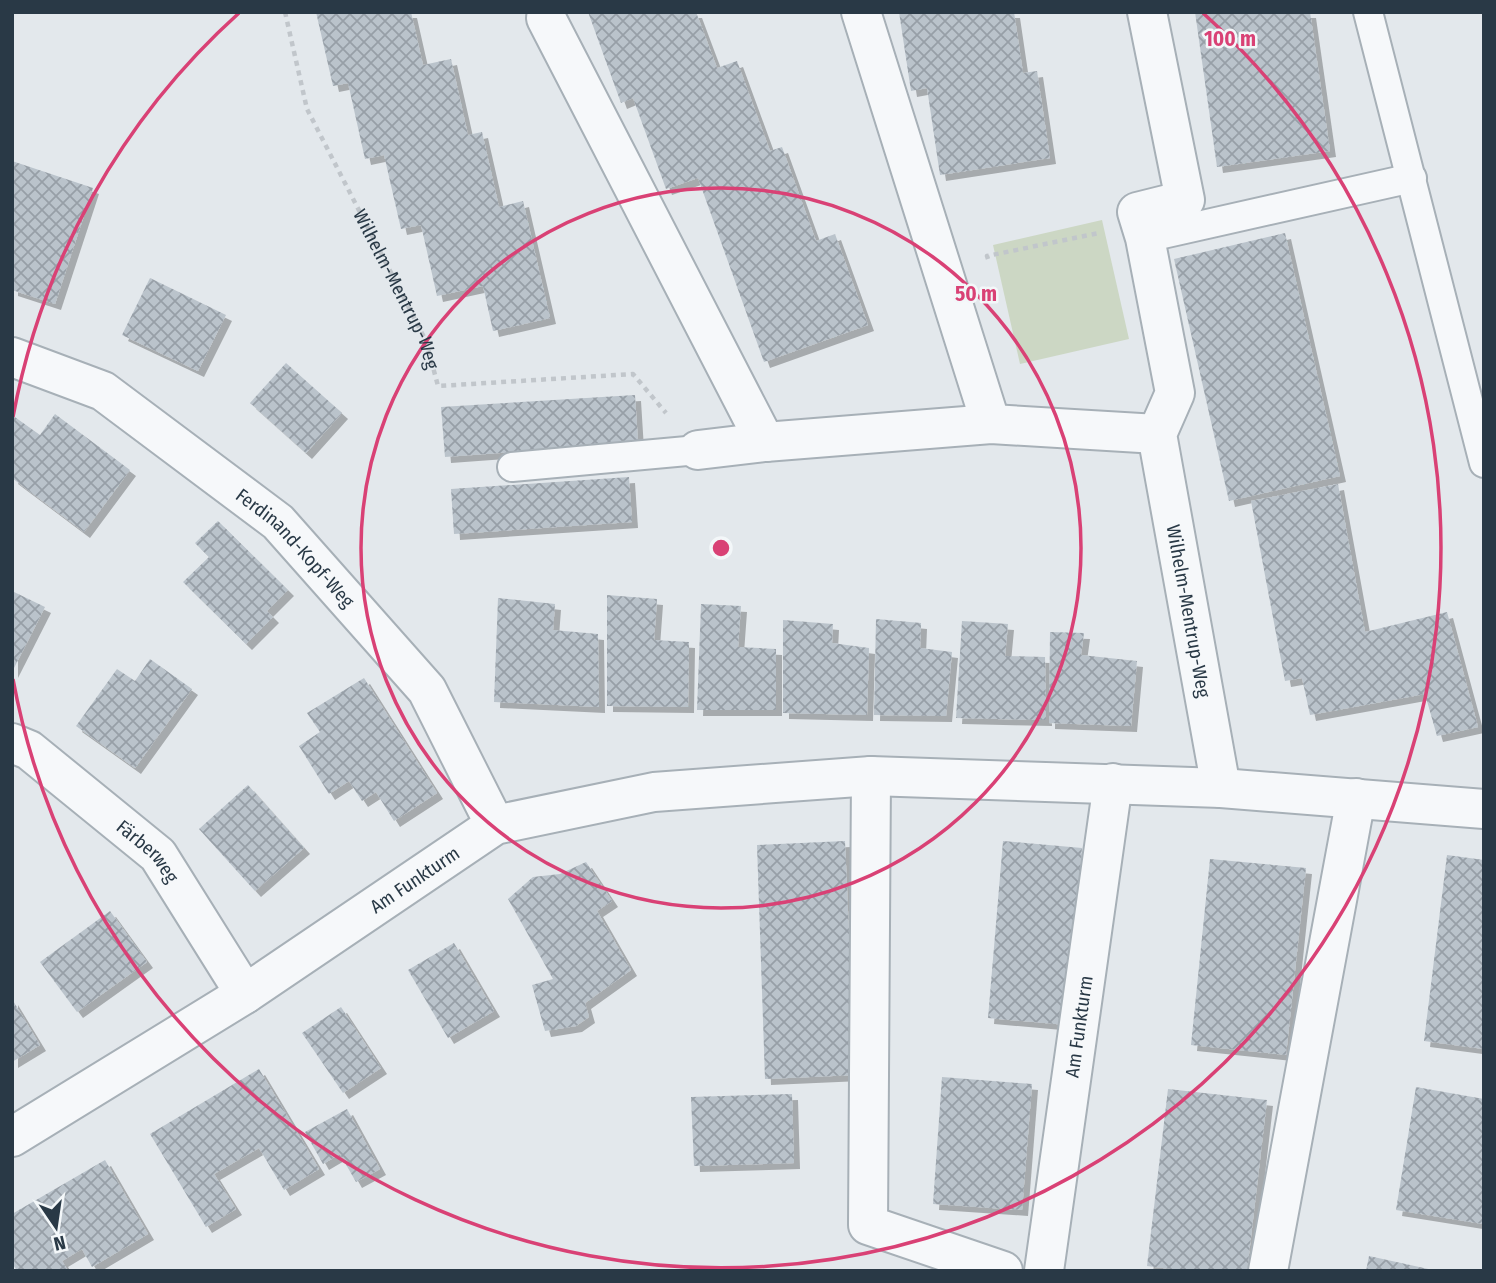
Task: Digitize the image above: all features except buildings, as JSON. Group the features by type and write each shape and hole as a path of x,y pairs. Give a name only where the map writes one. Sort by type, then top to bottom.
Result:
{"street":[{"path":"861,12 992,424"},
{"path":"698,450 992,424 1157,434 1175,393 1137,212 1185,200 1147,12"},
{"path":"546,18 765,442"},
{"name":"Ferdinand-Kopf-Weg","path":"12,357 103,391 278,522 427,690 495,825"},
{"name":"Wilhelm-Mentrup-Weg","path":"1157,434 1221,788"},
{"name":"Färberweg","path":"12,743 29,750 159,855 245,994"},
{"path":"871,776 868,1225 1003,1271"},
{"name":"Am Funkturm","path":"12,1137 245,994 495,825 654,792 871,776 1221,788 1484,809"},
{"name":"Am Funkturm","path":"1044,1271 1113,783"},
{"path":"1268,1271 1356,798"}],"lane":[{"path":"1368,12 1484,463"},
{"path":"1143,231 1412,178"},
{"path":"512,467 698,450"}],"path":[{"name":"Wilhelm-Mentrup-Weg","path":"285,12 307,109 426,341 438,386 633,374 698,450"},
{"path":"990,268 987,256 1143,231"}],"green space":[{"path":"1102,220 1129,339 1020,364 993,245"}]}
